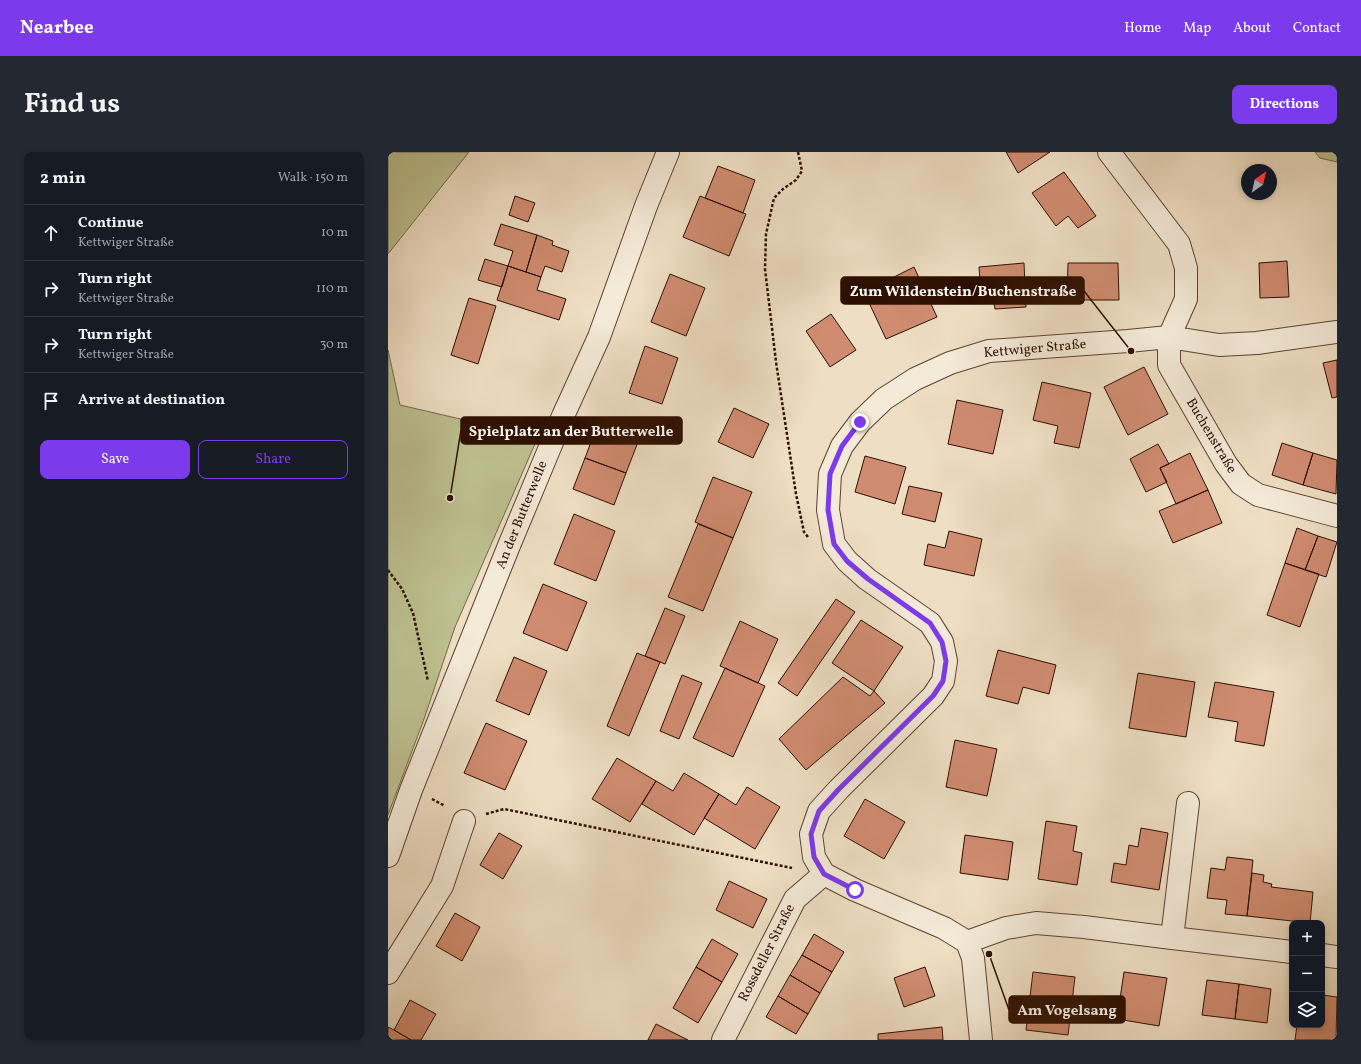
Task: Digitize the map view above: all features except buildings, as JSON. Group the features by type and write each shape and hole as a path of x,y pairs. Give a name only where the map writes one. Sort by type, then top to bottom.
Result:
{"street":[{"name":"An der Butterwelle","path":"388,856 411,790 446,707 508,548 563,416 599,337 646,206 668,152"},
{"path":"1109,152 1179,244 1186,268 1186,299 1169,337"},
{"name":"Kettwiger Straße","path":"824,874 814,857 811,834 819,811 839,789 933,696 943,681 946,661 942,642 930,623 868,579 847,561 834,544 828,510 830,474 842,446 860,422 884,399 915,379 950,363 989,350 1169,337 1219,345 1257,343 1337,332"},
{"name":"Buchenstraße","path":"1169,337 1169,365 1226,464 1240,484 1258,495 1337,516"},
{"path":"1172,938 1188,803"},
{"path":"388,973 442,886 464,821"},
{"path":"824,874 855,890 944,928 966,942 973,958 981,1040"},
{"name":"Rossdeller Straße","path":"722,1040 795,899 824,874"},
{"path":"966,942 1006,928 1036,923 1084,927 1289,952"},
{"path":"1325,955 1337,957"}],"path":[{"path":"798,152 802,171 796,180 783,189 774,198 766,234 765,269 776,362 796,494 804,532 811,542"},
{"path":"388,570 402,588 413,613 429,685 446,707"},
{"path":"432,799 444,805"},
{"path":"504,808 824,874"}],"green space":[{"path":"388,152 469,152 388,254"},
{"path":"1315,152 1337,152 1337,162 1320,158"},
{"path":"388,350 400,405 538,437 455,627 424,719 388,815"}],"place":[{"name":"Zum Wildenstein/Buchenstraße","path":"1131,351"},
{"name":"Spielplatz an der Butterwelle","path":"450,498"},
{"name":"Am Vogelsang","path":"989,954"}],"route":[{"path":"855,890 824,874 814,857 811,834 819,811 839,789 933,696 943,681 946,661 942,642 930,623 868,579 847,561 834,544 828,510 830,474 842,446 860,422"}]}
